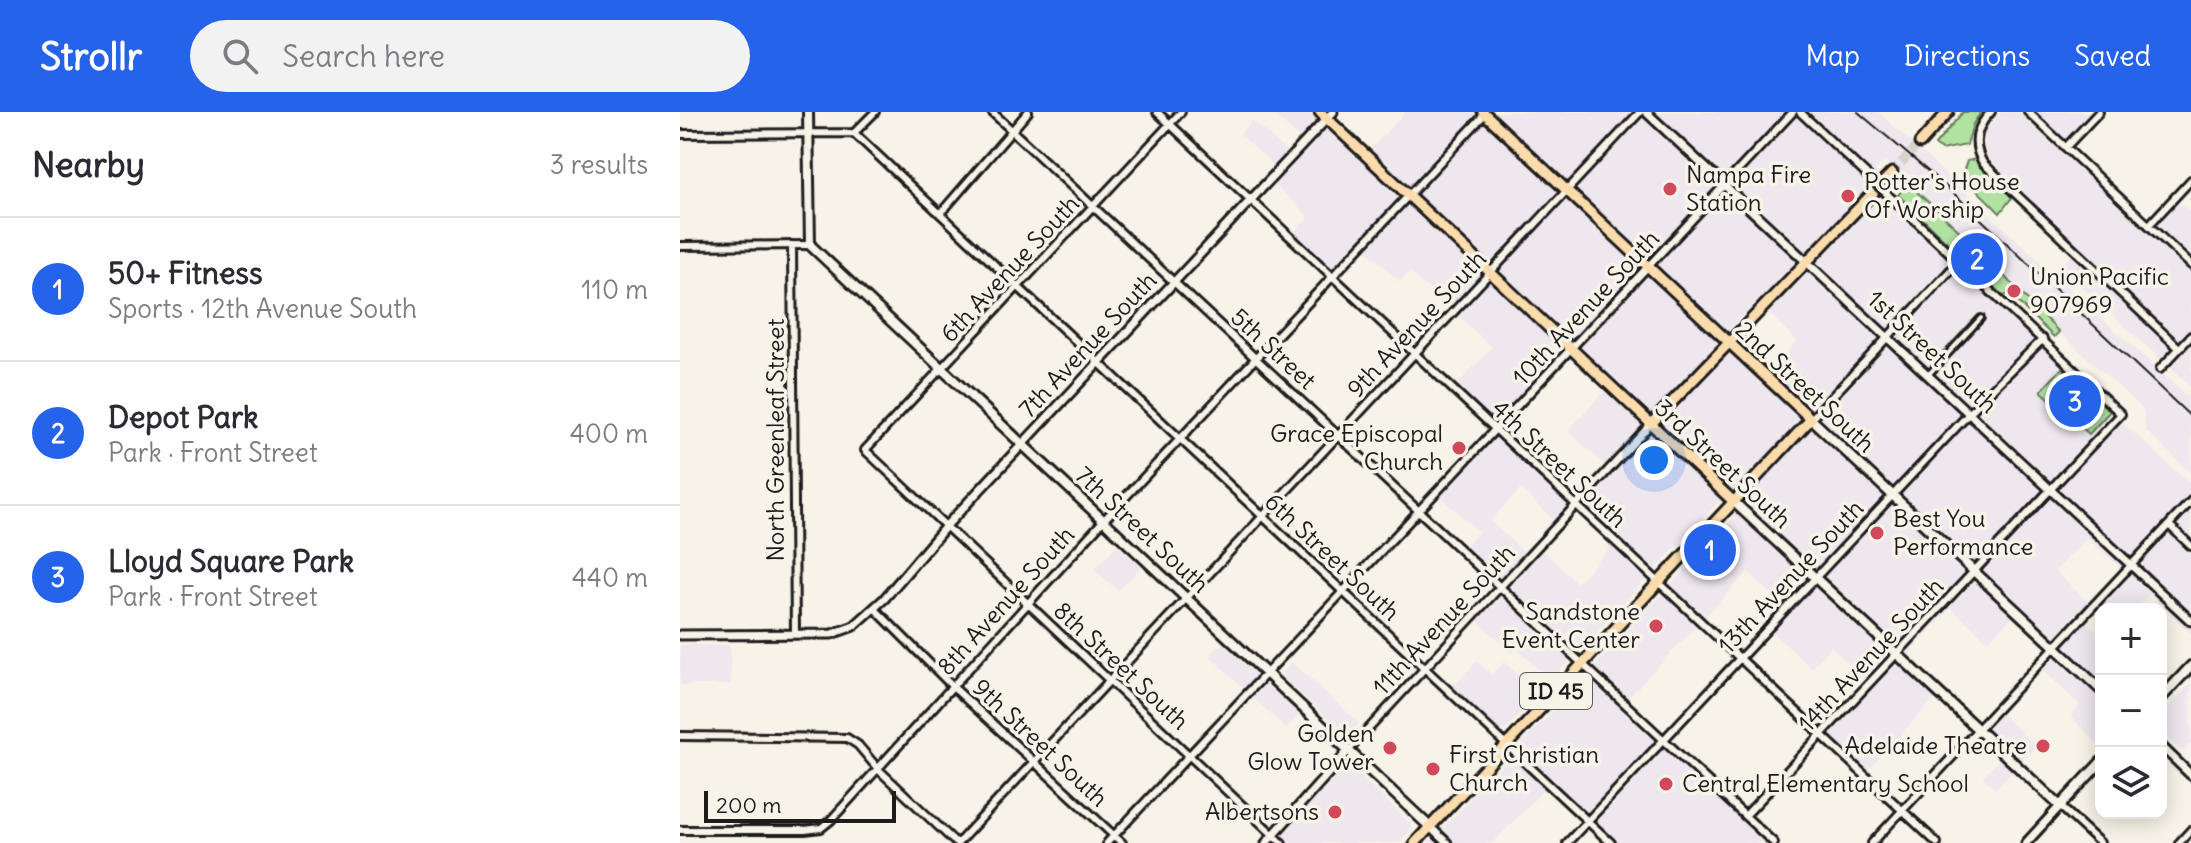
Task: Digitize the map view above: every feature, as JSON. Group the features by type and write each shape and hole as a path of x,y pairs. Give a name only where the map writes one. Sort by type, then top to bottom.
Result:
{"main road":[{"path":"808,112 810,245"},
{"path":"1920,143 1948,112"},
{"name":"2nd Street South","path":"1485,113 2095,684"},
{"name":"3rd Street South","path":"1327,114 1651,424 2060,806"},
{"path":"1651,424 1892,173"},
{"name":"7th Street South","path":"810,245 1430,827"},
{"path":"1734,502 1811,419"},
{"name":"ID 45","path":"1415,843 1734,502"},
{"path":"2167,692 2191,666"},
{"path":"2060,806 2095,768"}],"street":[{"path":"680,134 854,133 875,112"},
{"name":"5th Street","path":"992,112 1774,843"},
{"path":"940,214 1028,112"},
{"name":"4th Street South","path":"1157,112 1937,843"},
{"name":"6th Avenue South","path":"865,450 1181,112"},
{"name":"1st Street South","path":"1643,112 2191,621"},
{"name":"9th Avenue South","path":"957,843 1643,112"},
{"name":"10th Avenue South","path":"1107,843 1793,112"},
{"path":"1800,112 2043,339"},
{"path":"1991,112 1978,130 1978,154 1983,163 2179,348"},
{"path":"2028,112 2191,265"},
{"path":"2066,147 2099,112"},
{"name":"8th Avenue South","path":"680,830 821,828 831,820 1103,521 1485,113"},
{"name":"7th Avenue South","path":"795,634 832,634 854,626 874,608 1327,114"},
{"name":"6th Street South","path":"854,133 1611,843"},
{"path":"2149,225 2191,180"},
{"name":"North Greenleaf Street","path":"792,245 795,634"},
{"path":"680,246 810,245"},
{"path":"1811,419 1959,261"},
{"path":"1928,375 1981,318"},
{"path":"2160,369 2191,336"},
{"name":"13th Avenue South","path":"1567,843 1892,495 2043,339"},
{"name":"14th Avenue South","path":"1745,816 2121,414 2043,339"},
{"name":"11th Avenue South","path":"1266,843 1651,424"},
{"name":"8th Street South","path":"865,450 1282,843"},
{"path":"1872,843 2191,501"},
{"path":"2169,525 2191,546"},
{"name":"9th Street South","path":"874,608 953,687 1122,843"},
{"path":"680,635 795,634"},
{"path":"680,736 847,738 858,745 879,770 957,843"},
{"path":"2162,747 2191,775"},
{"path":"2026,843 2060,806"},
{"name":"3rd Street South","path":"2060,806 2100,843"},
{"name":"7th Street South","path":"1430,827 1447,843"},
{"path":"2179,843 2191,830"}],"shaded area":[{"path":"1271,112 1325,112 1300,139"},
{"path":"1405,112 1795,112 2117,412 2124,424 2191,485 2191,634 2167,611 2167,603 2159,603 2150,594 2142,603 2105,603 2130,576 2087,538 2055,571 2089,603 2079,615 2095,630 2095,742 2071,716 2080,705 2042,670 2055,656 2013,616 1988,641 1951,608 1908,655 1944,688 1868,770 1830,734 1870,691 1862,682 1865,679 1831,647 1811,668 1772,632 1791,611 1748,572 1620,706 1765,843 1619,843 1552,781 1493,843 1429,843 1735,516 1719,501 1551,680 1517,649 1513,653 1477,621 1508,587 1465,546 1479,532 1440,497 1496,437 1448,394 1492,347 1410,272 1400,282 1358,242 1332,269 1294,233 1309,217 1274,184 1335,119 1370,150","holes":["1756,301 1797,341 1769,372 1741,345 1727,352 1717,343","1570,358 1605,390 1568,431 1606,466 1577,497 1504,429","1521,489 1555,521 1577,498 1619,538 1577,583 1543,551 1533,560 1490,521"]},
{"path":"1805,112 1878,112 2191,400 2191,473 2146,431 2143,409 2059,332 2003,272 1885,161 1872,174"},
{"path":"2001,112 2019,112 2147,232 2177,201 2191,213 2191,387 2060,267 2078,248 1986,155 1984,132"},
{"path":"2035,112 2091,112 2065,140"},
{"path":"1252,120 1288,153 1275,167 1240,134"},
{"path":"1117,545 1141,567 1118,591 1094,569"},
{"path":"1222,643 1299,715 1286,729 1210,656"},
{"path":"680,645 730,645 731,685 680,685"},
{"path":"1477,661 1492,675 1504,662 1539,694 1505,730 1498,729 1453,687"},
{"path":"1292,662 1359,723 1347,736 1280,675"},
{"path":"2191,683 2191,743 2183,752 2167,737 2167,709"},
{"path":"2001,714 2036,746 1995,789 1983,777 2006,752 1985,731"},
{"path":"1345,762 1411,824 1411,830 1399,843 1269,843"}],"green space":[{"path":"1963,112 1981,112 1973,124 1967,145 1941,150 1935,145"},
{"path":"1975,159 2013,196 2000,213 1962,175 1967,161"},
{"path":"1901,177 2004,272 2003,275 2059,332 2054,337 2008,293 2004,297 1898,195 1903,189 1897,184"},
{"path":"2062,368 2110,411 2089,434 2041,391"}],"tunnel":[{"path":"1892,173 1920,143"}],"railway":[{"path":"1858,112 1949,189 2191,417"}],"place":[{"name":"Nampa Fire Station","path":"1670,189"},
{"name":"Potter's House Of Worship","path":"1848,196"},
{"name":"Depot Park","path":"1977,259"},
{"name":"Union Pacific 907969","path":"2014,291"},
{"name":"Lloyd Square Park","path":"2075,401"},
{"name":"Grace Episcopal Church","path":"1459,448"},
{"name":"Best You Performance","path":"1877,533"},
{"name":"50+ Fitness","path":"1710,550"},
{"name":"Sandstone Event Center","path":"1656,626"},
{"name":"Adelaide Theatre","path":"2043,746"},
{"name":"Golden Glow Tower","path":"1390,748"},
{"name":"First Christian Church","path":"1433,769"},
{"name":"Central Elementary School","path":"1666,784"},
{"name":"Albertsons","path":"1335,812"}]}
